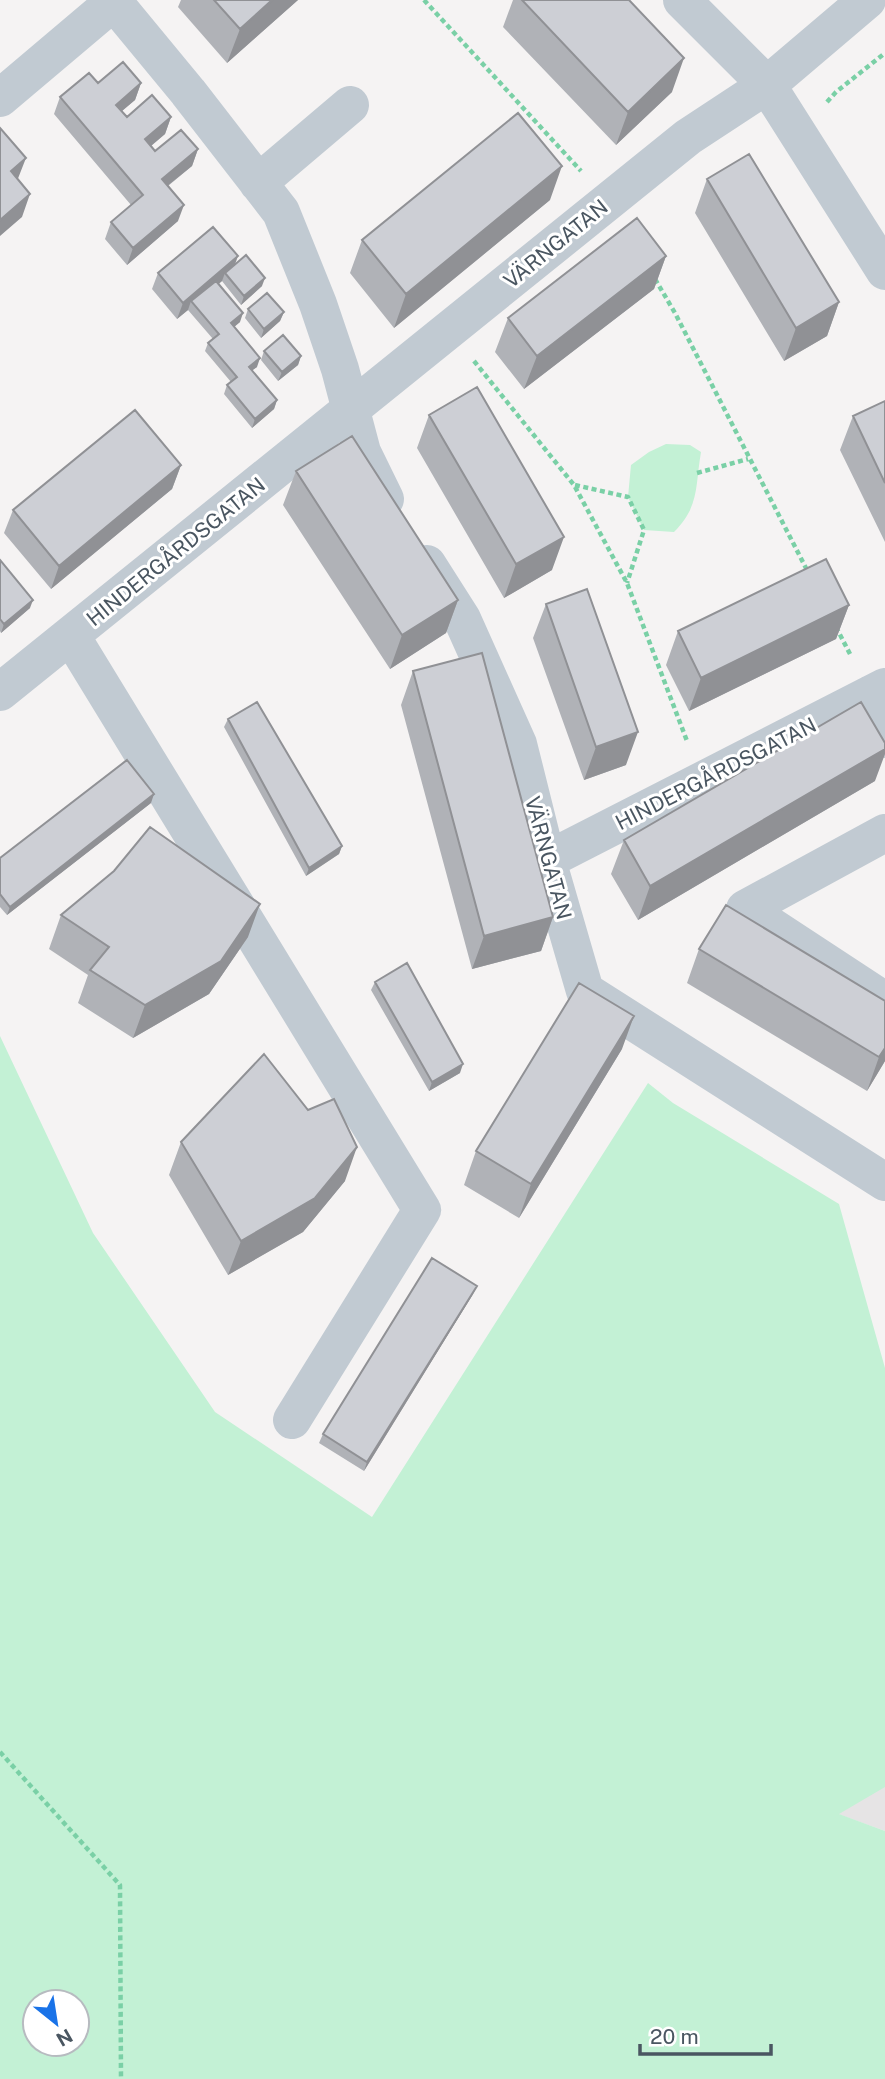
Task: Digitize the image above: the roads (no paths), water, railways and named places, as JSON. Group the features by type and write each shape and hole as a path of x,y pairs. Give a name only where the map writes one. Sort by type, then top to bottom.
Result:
{"street":[{"path":"682,0 766,85 885,271"},
{"name":"VÄRNGATAN","path":"351,411 688,137 766,85 867,0"},
{"path":"0,98 114,1"},
{"name":"VÄRNGATAN","path":"114,1 281,212 318,304 340,369 362,452 390,508 462,619 517,744 585,991 885,1182"},
{"path":"258,183 350,105"},
{"name":"HINDERGÅRDSGATAN","path":"0,692 351,411"},
{"path":"71,636 422,1210 292,1420"},
{"path":"878,691 885,739"},
{"name":"HINDERGÅRDSGATAN","path":"547,860 878,691"},
{"path":"885,833 745,909 885,1001"}]}
